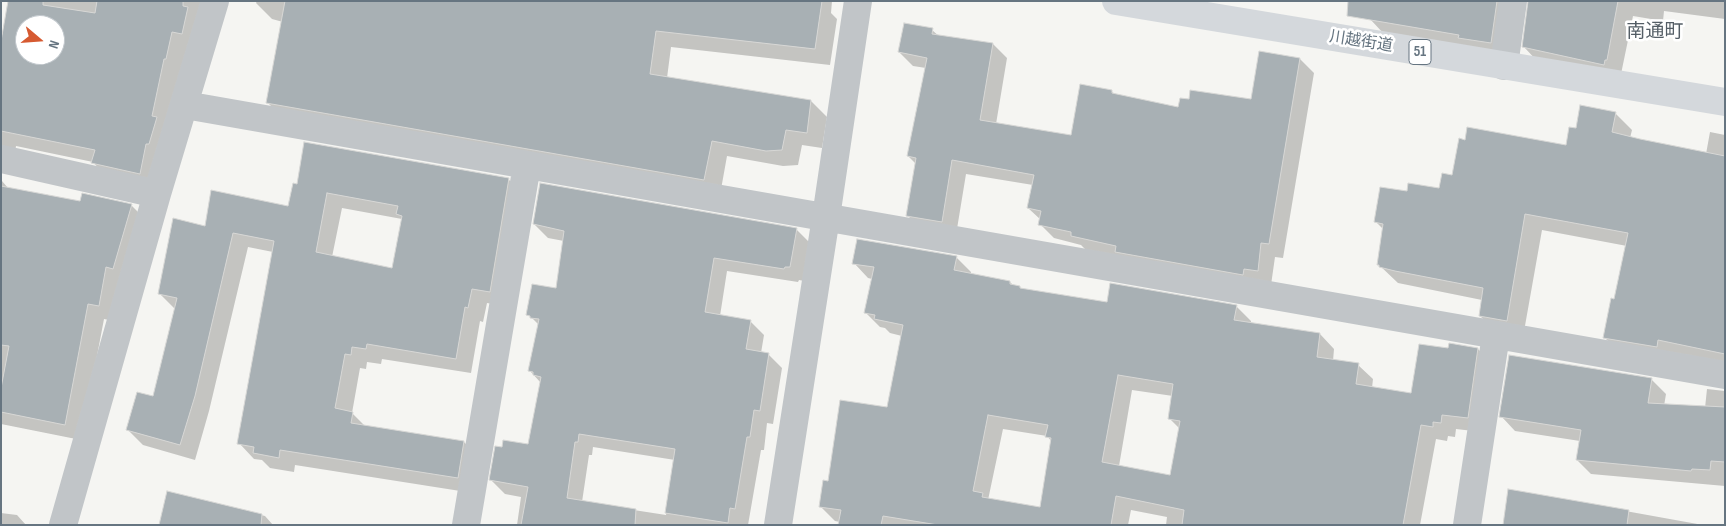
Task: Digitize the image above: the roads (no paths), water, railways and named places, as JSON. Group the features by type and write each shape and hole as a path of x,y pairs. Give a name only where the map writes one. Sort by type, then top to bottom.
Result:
{"main road":[{"name":"川越街道","path":"1116,1 1725,102"}],"street":[{"path":"63,525 214,1"},
{"path":"778,525 858,1"},
{"path":"1504,66 1512,1"},
{"path":"185,105 1725,375"},
{"path":"1,159 157,194"},
{"path":"466,525 527,165"},
{"path":"1467,525 1496,335"}],"district":[{"name":"南通町","path":"1655,32"}]}
